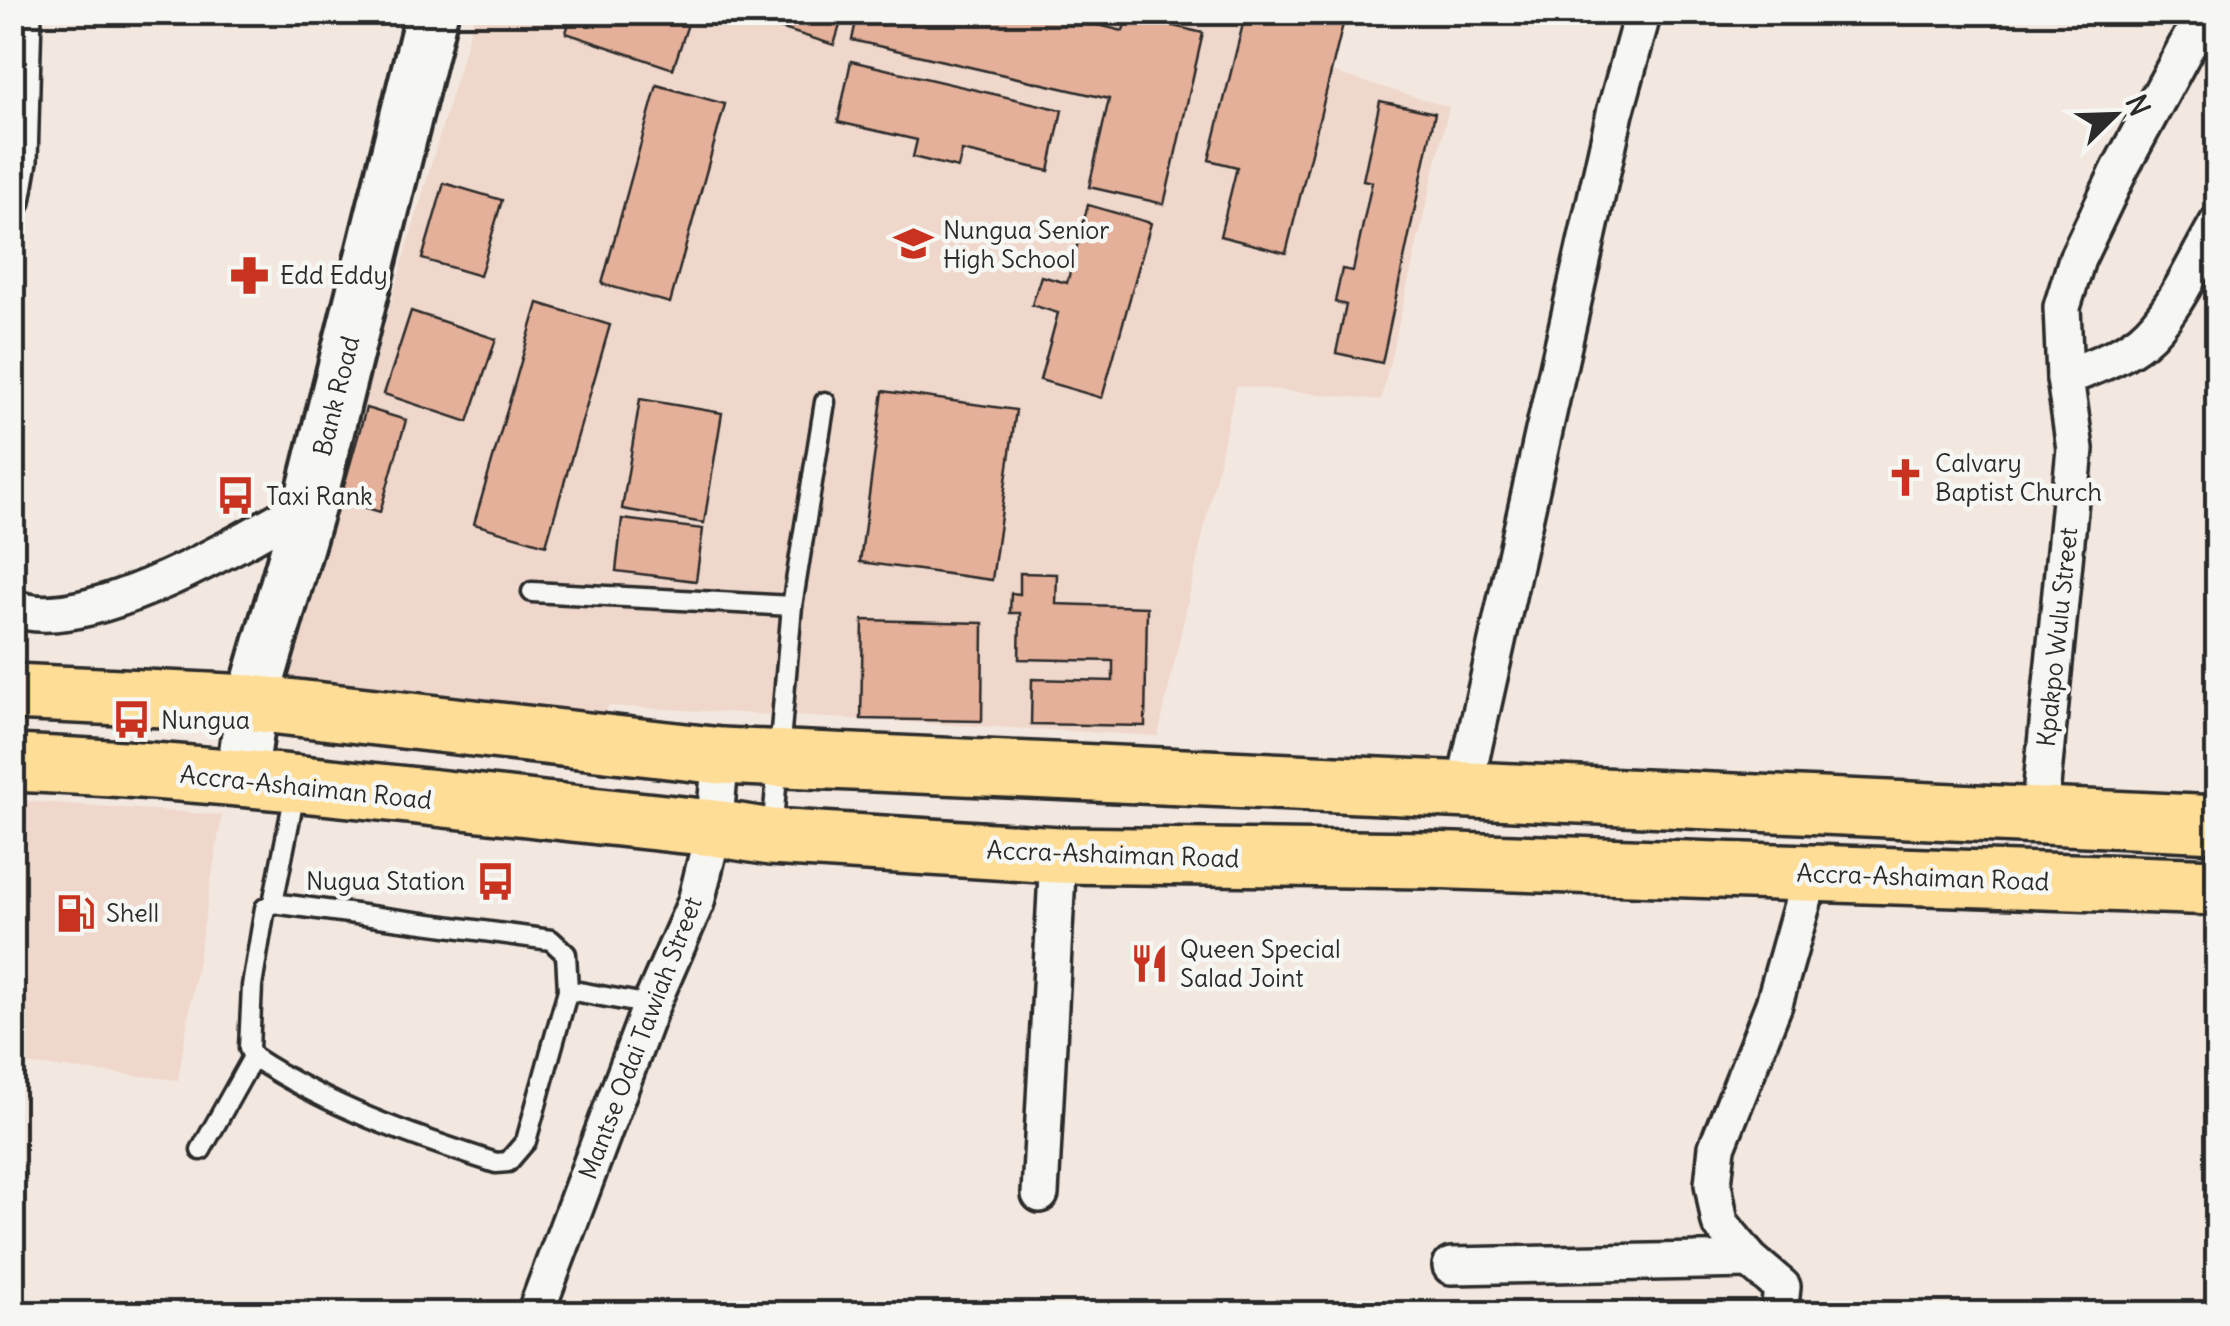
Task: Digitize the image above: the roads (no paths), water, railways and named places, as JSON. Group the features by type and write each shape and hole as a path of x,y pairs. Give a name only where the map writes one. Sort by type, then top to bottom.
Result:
{"main road":[{"path":"12,692 252,703 721,756 2218,824"},
{"name":"Accra-Ashaiman Road","path":"12,764 110,767 772,837 1058,855 1406,860 2218,887"}],"street":[{"path":"12,202 19,161 24,12"},
{"name":"Bank Road","path":"242,780 252,703 310,503 432,12"},
{"path":"1464,790 1610,132 1643,12"},
{"name":"Kpakpo Wulu Street","path":"2039,816 2075,449 2065,378 2062,307 2078,259 2120,169 2205,12"},
{"path":"2065,378 2142,340 2169,308 2218,223"},
{"path":"12,607 24,613 82,610 179,576 310,503"},
{"name":"Mantse Odai Tawiah Street","path":"534,1314 650,1005 696,902 714,828 721,756"},
{"path":"1040,1194 1058,855"},
{"path":"1779,1314 1782,1288 1750,1260 1720,1223 1713,1184 1717,1147 1774,1004 1811,873"},
{"path":"1451,1266 1750,1260"}],"lane":[{"path":"772,837 792,606 825,402"},
{"path":"532,592 792,606"},
{"path":"272,903 551,940 566,954 568,990 526,1142 508,1162 496,1163 366,1119 252,1057 248,1048 252,986 265,908 272,903 296,786"},
{"path":"568,990 650,1005"},
{"path":"201,1150 252,1057"}],"place":[{"name":"Nungua Senior High School","path":"913,244"},
{"name":"Edd Eddy","path":"250,275"},
{"name":"Calvary Baptist Church","path":"1905,477"},
{"name":"Taxi Rank","path":"236,496"},
{"name":"Nungua","path":"131,720"},
{"name":"Nugua Station","path":"495,881"},
{"name":"Shell","path":"76,913"},
{"name":"Queen Special Salad Joint","path":"1150,963"}]}
